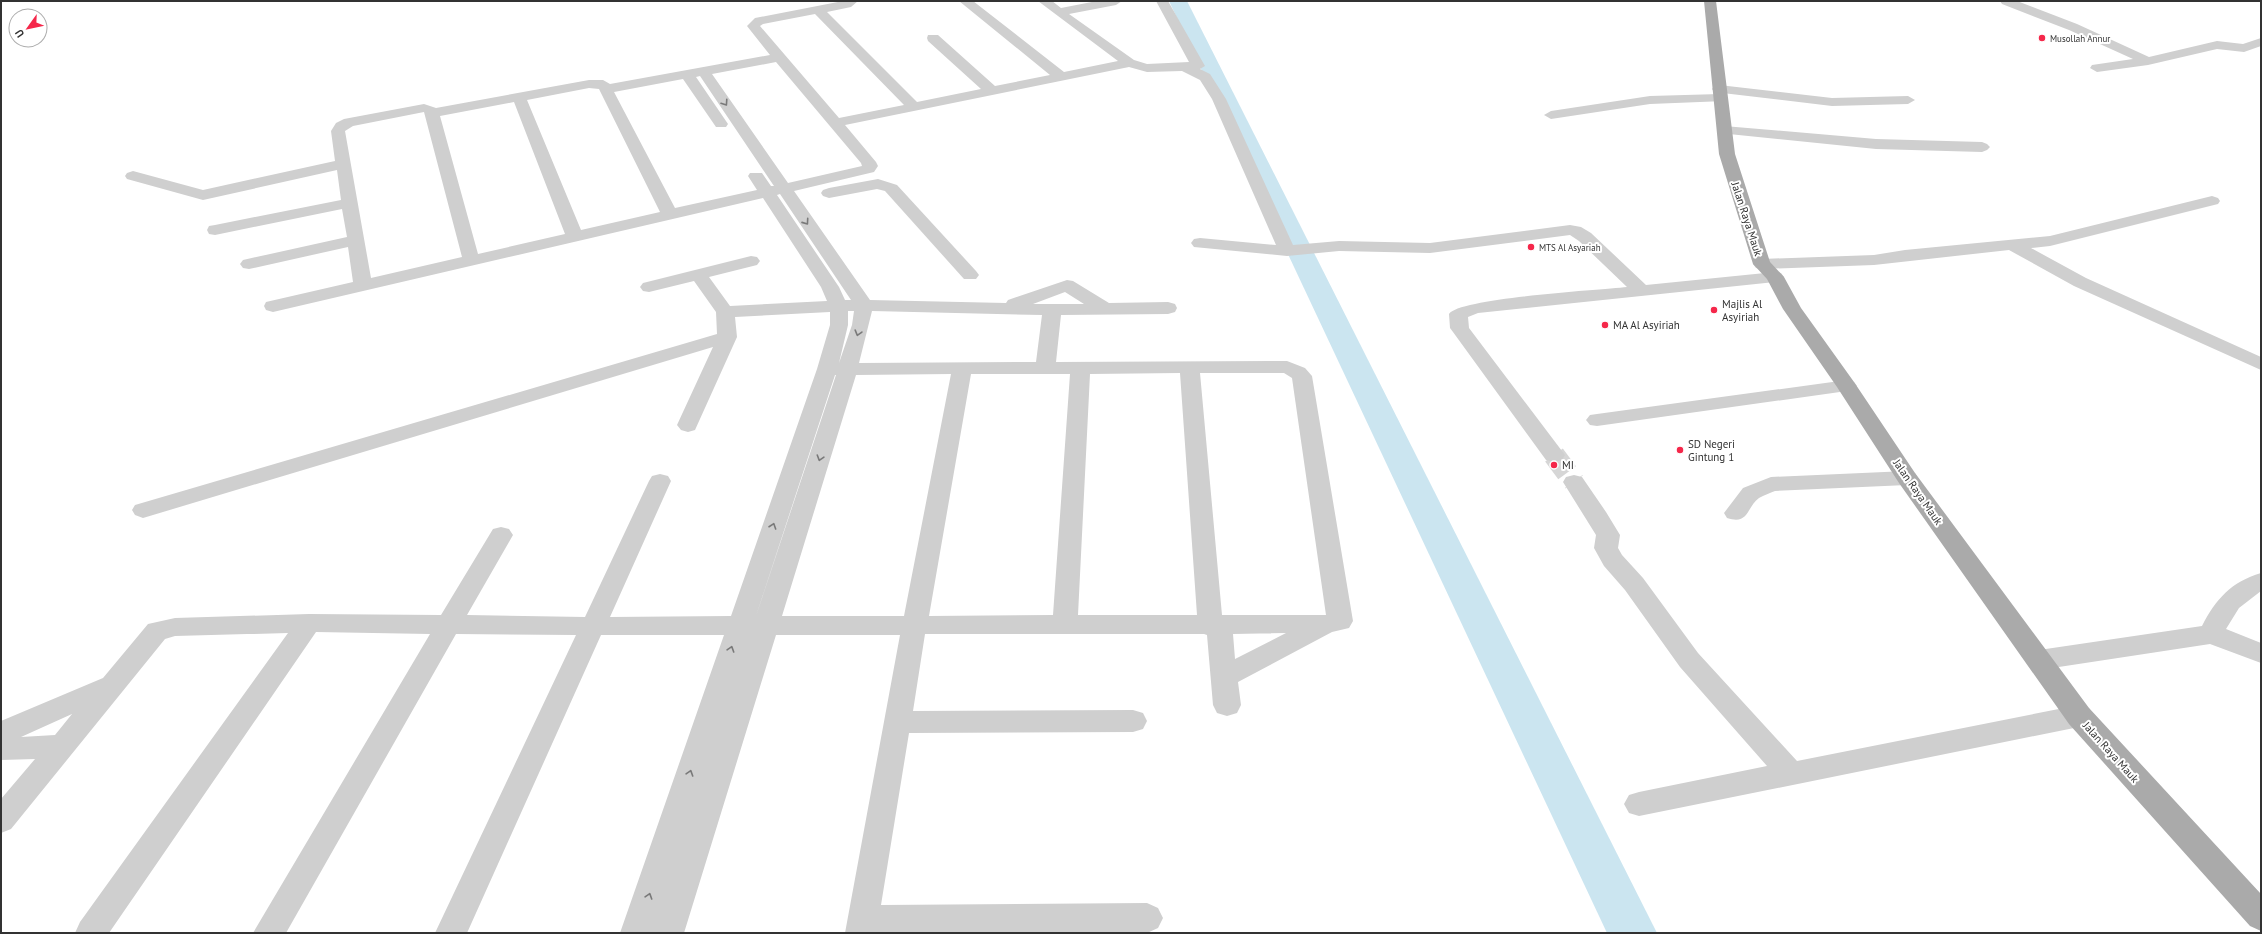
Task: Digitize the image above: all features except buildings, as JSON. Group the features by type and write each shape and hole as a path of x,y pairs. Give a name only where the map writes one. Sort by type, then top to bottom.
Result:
{"main road":[{"name":"Jalan Raya Mauk","path":"1710,1 1727,154 1768,271 1792,310 1847,386 1907,478 2079,716 2261,916"}],"street":[{"path":"607,245 779,197 860,171 870,166 753,26 772,10 852,1"},
{"path":"965,1 1061,77"},
{"path":"1044,1 1129,63 1147,68 1198,66 1162,1"},
{"path":"1059,12 1116,1"},
{"path":"2006,1 2066,24 2148,61"},
{"path":"818,5 913,106"},
{"path":"1093,5 1110,50"},
{"path":"933,38 992,91"},
{"path":"2097,68 2148,61 2217,45 2244,48 2261,42"},
{"path":"606,88 780,57"},
{"path":"835,123 1129,63"},
{"path":"1185,67 1205,77 1220,99 1292,250"},
{"path":"636,933 738,626 837,368 861,325 864,306 779,197 695,72"},
{"path":"432,113 593,83 603,84 670,215"},
{"path":"1551,115 1650,100 1720,93 1832,102 1908,100"},
{"path":"518,97 575,237"},
{"path":"363,285 338,131 341,126 362,118 424,108 430,109 471,260"},
{"path":"1724,130 1876,144 1982,147"},
{"path":"133,176 203,195 344,164"},
{"path":"273,306 670,215 779,197 878,184 891,188 970,275"},
{"path":"668,933 767,626 837,368 839,307 830,287 779,197"},
{"path":"1554,455 1460,328 1458,314 1476,308 1642,291 1768,271 1874,260 1905,255 2013,245 2089,232 2212,200"},
{"path":"215,230 350,203"},
{"path":"1200,243 1292,250 1339,246 1430,248 1565,230 1576,230 1642,291"},
{"path":"249,264 356,240"},
{"path":"2013,245 2080,282 2261,364"},
{"path":"650,288 751,261"},
{"path":"688,425 727,336 725,312 699,275"},
{"path":"1003,308 1067,285 1107,310"},
{"path":"725,312 864,306 1052,310 1168,308"},
{"path":"1045,369 1052,310"},
{"path":"144,510 727,336"},
{"path":"837,368 1045,369 1080,367 1287,367 1298,372 1302,376 1340,621 1328,624 1224,677"},
{"path":"1065,624 1080,367"},
{"path":"1189,367 1215,626 1224,677 1227,705"},
{"path":"962,368 914,627 862,926 1147,918"},
{"path":"1597,420 1847,386"},
{"path":"1735,513 1751,493 1771,484 1907,478"},
{"path":"451,933 660,481"},
{"path":"1574,482 1595,512 1608,535 1606,548 1612,560 1634,584 1689,660 1791,774"},
{"path":"269,933 501,535"},
{"path":"2211,634 2217,618 2228,604 2249,585 2261,582"},
{"path":"1,820 157,631 175,626 309,623 914,627 1065,624 1215,626 1328,624"},
{"path":"91,933 309,623"},
{"path":"2039,660 2211,634 2261,652"},
{"path":"1,733 112,685"},
{"path":"1639,804 2079,716"},
{"path":"897,722 1133,721"},
{"path":"1,749 62,746"}],"waterway":[{"path":"1178,1 1632,933"}],"tunnel":[{"path":"1554,455 1574,482"}],"place":[{"name":"Musollah Annur","path":"2042,38"},
{"name":"MTS Al Asyariah","path":"1531,247"},
{"name":"Majlis Al Asyiriah","path":"1714,310"},
{"name":"MA Al Asyiriah","path":"1605,325"},
{"name":"SD Negeri Gintung 1","path":"1680,450"},
{"name":"MI","path":"1554,465"}]}
